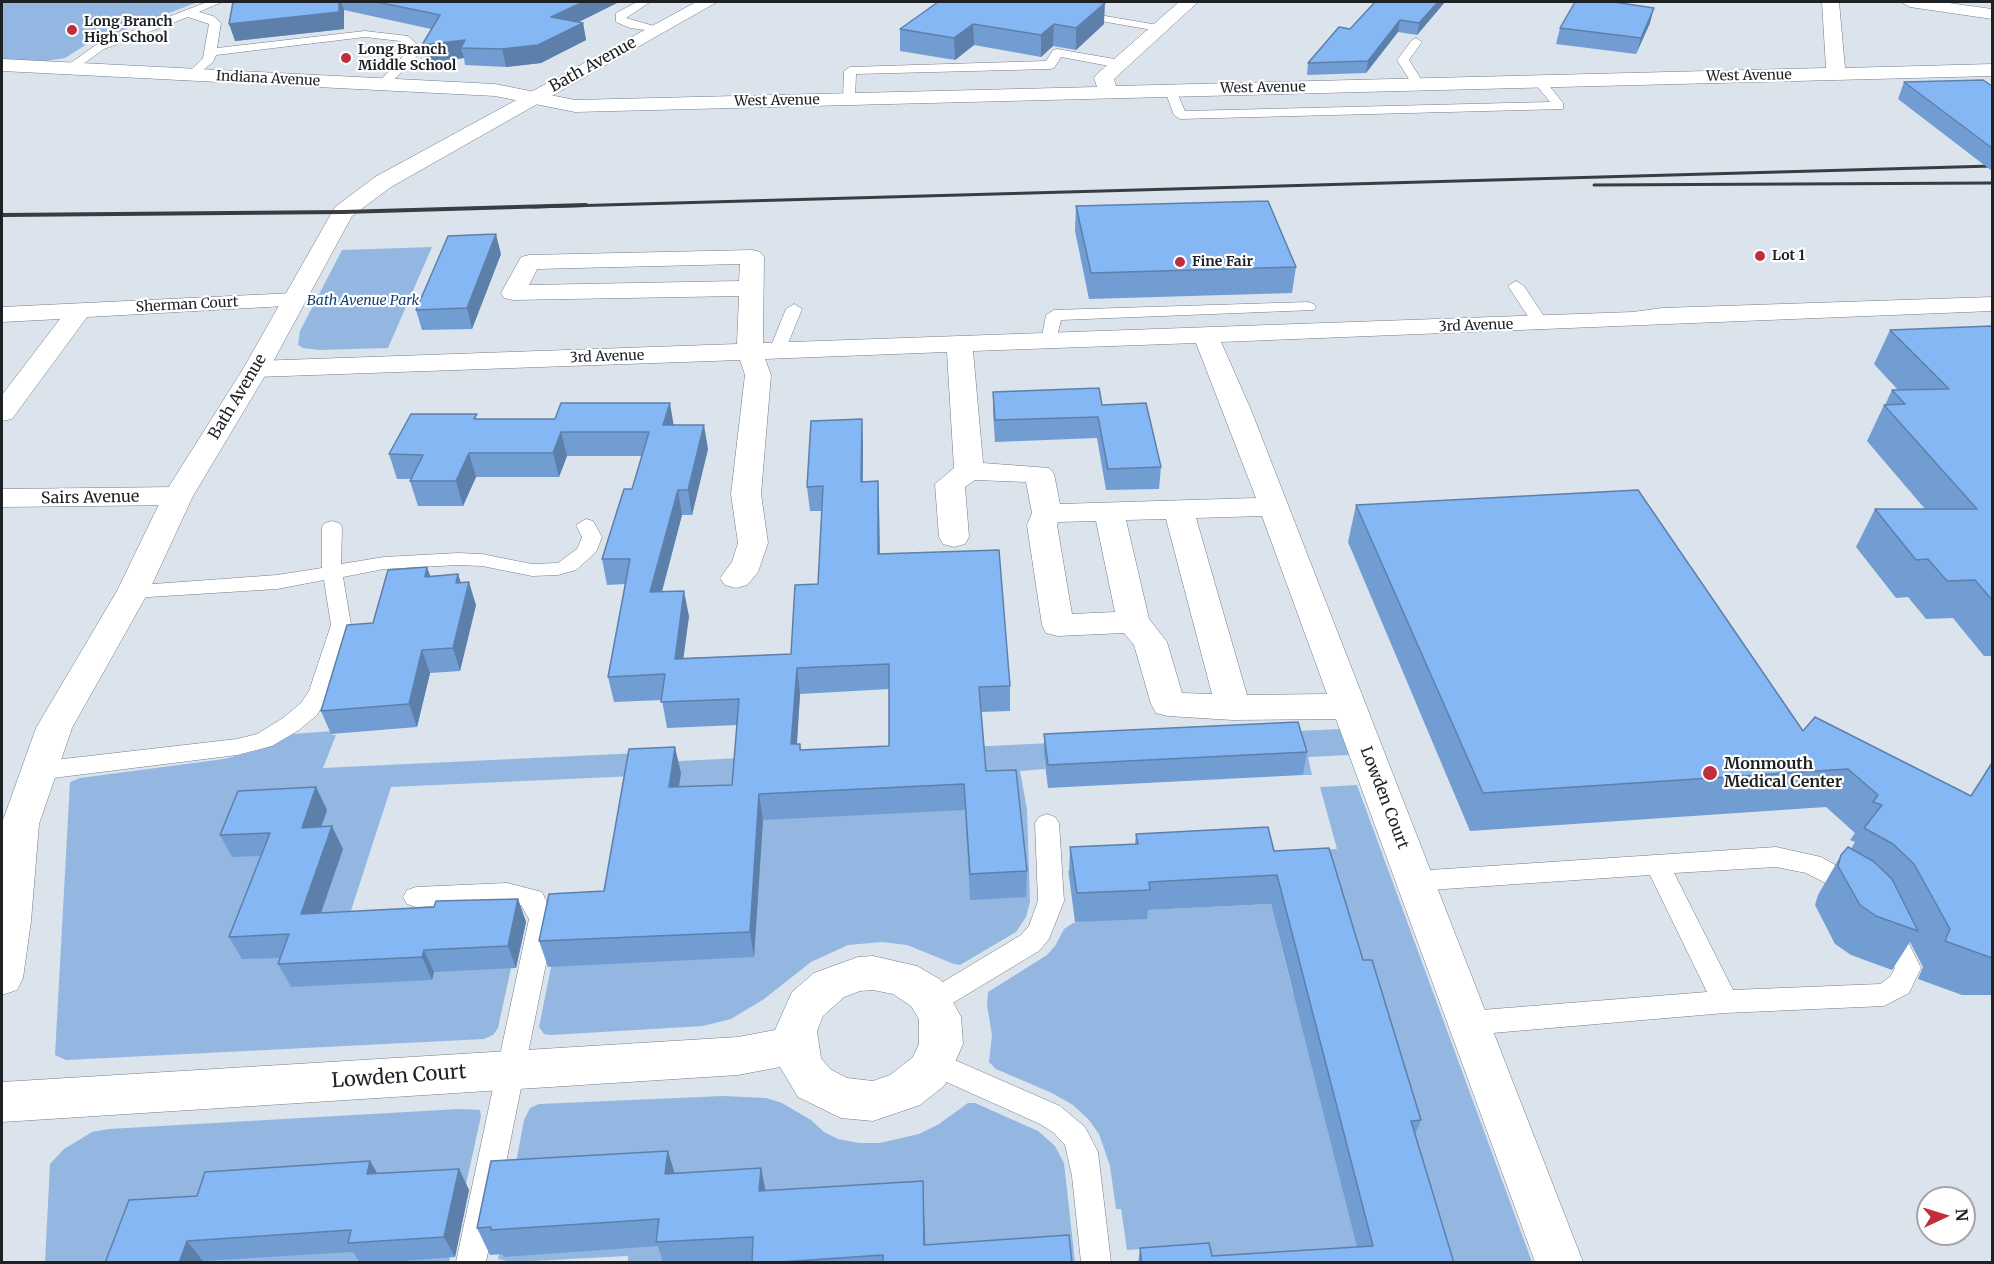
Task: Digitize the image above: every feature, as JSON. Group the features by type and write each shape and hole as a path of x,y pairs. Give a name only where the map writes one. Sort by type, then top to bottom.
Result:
{"street":[{"name":"Bath Avenue","path":"2,978 11,921 20,824 54,728 133,591 178,496 256,369 339,219 355,201 382,182 708,2"},
{"path":"1108,92 1104,78 1189,2"},
{"path":"1830,2 1836,73"},
{"path":"1910,2 1992,14"},
{"name":"Indiana Avenue","path":"2,65 495,90 534,99"},
{"name":"West Avenue","path":"534,99 575,106 1992,69"},
{"path":"736,578 747,565 753,543 746,494 758,375 764,351 751,288 752,257 529,262 513,293 751,288"},
{"name":"Sherman Court","path":"2,314 294,300"},
{"name":"3rd Avenue","path":"256,369 1205,335 1310,310 1541,324 1633,320 1662,316 1992,304"},
{"path":"2,414 80,310"},
{"name":"Lowden Court","path":"1205,335 1274,507 1559,1263"},
{"path":"959,344 969,471"},
{"path":"954,537 950,484 969,471 1039,474 1047,513 1042,525 1058,625 1133,622"},
{"name":"Sairs Avenue","path":"2,498 178,496"},
{"path":"1047,513 1274,507"},
{"path":"1179,509 1233,708"},
{"path":"1109,511 1133,622 1150,642 1168,704 1233,708 1349,706"},
{"path":"858,974 888,974 915,985 932,1002 940,1017 941,1044 934,1063 917,1082 904,1091 873,1101 856,1101 833,1095 814,1083 798,1059 795,1045 796,1031 807,1005 829,985 843,979 858,974"},
{"name":"Lowden Court","path":"2,1102 738,1056 795,1045"}],"lane":[{"path":"68,69 100,47 216,2"},
{"path":"644,2 620,15 620,20 630,25 657,30"},
{"path":"1064,12 1158,28"},
{"path":"186,13 209,18 215,23 208,63 192,75"},
{"path":"210,52 365,34 404,38 414,47 412,54 382,84"},
{"path":"1416,42 1403,60 1418,84"},
{"path":"849,99 850,71 1050,65 1057,53 1120,64"},
{"path":"1171,91 1180,115 1559,106 1539,81"},
{"path":"1516,286 1541,324"},
{"path":"764,351 794,309"},
{"path":"1049,341 1054,315 1310,310"},
{"path":"133,591 277,582 384,563 458,559 482,560 531,570 558,569 579,560 586,552 592,537 586,525"},
{"path":"37,771 237,747 264,740 291,724 309,709 320,692 331,663 341,625 333,571 332,527"},
{"path":"932,1002 1030,944 1040,932 1051,901 1047,823"},
{"path":"1415,880 1776,857 1812,864 1840,878 1875,907 1908,968 1900,985 1884,994 1725,1002 1469,1023"},
{"path":"1656,863 1725,1002"},
{"path":"416,897 507,893 533,899 542,919 471,1263"},
{"path":"934,1063 1050,1114 1075,1136 1083,1152 1087,1176 1096,1263"}],"green space":[{"name":"Long Branch High School","path":"2,2 198,2 87,44 65,58 46,61 2,59"},
{"name":"Bath Avenue Park","path":"432,247 388,348 319,350 298,345 300,331 342,250"},
{"path":"1340,729 1349,755 1308,757 1312,775 1303,775 1293,744 1044,756 1045,769 1020,771 1027,809 1030,902 1026,917 1016,932 960,965 907,945 882,942 848,945 811,962 764,999 731,1019 703,1026 551,1035 544,1034 539,1027 560,922 609,904 635,776 391,787 347,923 521,922 498,1028 493,1035 484,1039 66,1060 55,1055 70,782 80,778 224,759 263,749 293,734 333,731 332,735 336,735 323,768 639,753 638,763"},
{"path":"1357,785 1532,1262 1434,1262 1323,877 1069,876 1068,871 1115,868 1133,859 1337,849 1320,787"},
{"path":"1271,904 1293,993 1304,993 1361,1262 1142,1262 1141,1249 1127,1250 1121,1209 1116,1209 1110,1166 1099,1134 1089,1120 1073,1105 1052,1093 996,1069 989,1062 992,1035 987,1005 988,992 1047,955 1064,929 1073,923 1146,910"},
{"path":"723,1096 766,1098 782,1103 811,1120 824,1132 838,1139 859,1143 880,1143 919,1134 939,1124 968,1103 975,1103 1038,1131 1055,1146 1064,1163 1075,1262 628,1262 628,1256 512,1262 498,1259 524,1120 530,1108 539,1104"},
{"path":"459,1109 480,1110 481,1116 449,1262 45,1262 50,1164 64,1149 92,1132 109,1129"}],"building":[{"path":"233,2 339,2 339,12 229,24"},
{"path":"377,2 583,2 551,17 583,23 538,45 502,49 461,48 465,40 422,45 440,15"},
{"path":"938,2 1105,3 1076,28 1054,24 1041,35 973,24 954,38 900,29"},
{"path":"1375,2 1438,2 1419,23 1400,20 1368,61 1308,63 1339,27 1350,29"},
{"path":"1575,2 1614,2 1654,8 1641,38 1560,28"},
{"path":"1983,80 1992,86 1992,148 1904,82"},
{"path":"1268,201 1296,267 1091,273 1076,206"},
{"path":"496,234 467,308 416,310 448,236"},
{"path":"1992,326 1992,600 1975,580 1947,581 1928,559 1916,560 1875,509 1977,509 1884,405 1905,404 1892,390 1949,389 1890,330"},
{"path":"1099,388 1102,405 1146,403 1161,467 1108,469 1098,417 995,420 993,392"},
{"path":"561,403 670,403 663,425 704,425 688,490 678,490 650,592 684,591 675,659 791,654 795,585 818,584 823,486 807,487 811,421 862,419 861,482 878,481 878,554 999,550 1010,686 979,687 986,771 1016,770 1027,871 970,874 964,784 759,794 750,932 539,941 549,894 604,891 629,749 675,747 669,787 732,785 739,699 661,702 665,674 608,677 630,559 602,559 624,489 632,489 649,432 561,432 553,453 469,453 456,481 410,481 423,455 389,454 411,414 477,414 474,419 555,419","holes":["889,664 889,746 800,750 800,744 791,744 797,668"]},
{"path":"1638,490 1803,731 1815,717 1971,796 1992,763 1992,958 1945,941 1950,929 1914,864 1893,844 1864,828 1882,805 1873,802 1878,795 1848,769 1483,793 1356,505"},
{"path":"427,567 425,577 458,574 456,583 469,582 453,648 422,650 409,704 321,711 347,625 373,623 388,570"},
{"path":"1298,722 1307,752 1048,765 1044,734"},
{"path":"316,787 302,828 332,826 301,914 434,907 436,901 518,899 508,946 424,950 422,957 278,964 289,934 229,937 270,833 220,835 238,791"},
{"path":"1268,827 1274,851 1329,848 1363,960 1372,960 1421,1120 1411,1121 1454,1263 1142,1263 1140,1248 1209,1243 1212,1256 1373,1246 1277,875 1149,882 1150,890 1077,893 1070,847 1138,844 1136,834"},
{"path":"1848,847 1873,861 1892,879 1918,931 1876,916 1860,905 1838,866 1841,855"},
{"path":"668,1151 665,1174 761,1168 759,1191 923,1181 924,1245 1069,1235 1072,1263 883,1263 883,1255 752,1263 753,1237 656,1242 659,1219 491,1230 491,1227 477,1228 491,1161"},
{"path":"370,1161 367,1174 459,1169 444,1237 348,1243 351,1230 187,1241 179,1263 105,1263 129,1200 197,1196 205,1172"}],"railway":[{"path":"532,207 1992,166"},
{"path":"1594,185 1992,183"},
{"path":"2,215 343,212 586,205"}],"place":[{"name":"Long Branch High School","path":"72,30"},
{"name":"Long Branch Middle School","path":"346,58"},
{"name":"Lot 1","path":"1760,256"},
{"name":"Fine Fair","path":"1180,262"},
{"name":"Monmouth Medical Center","path":"1710,773"}]}
